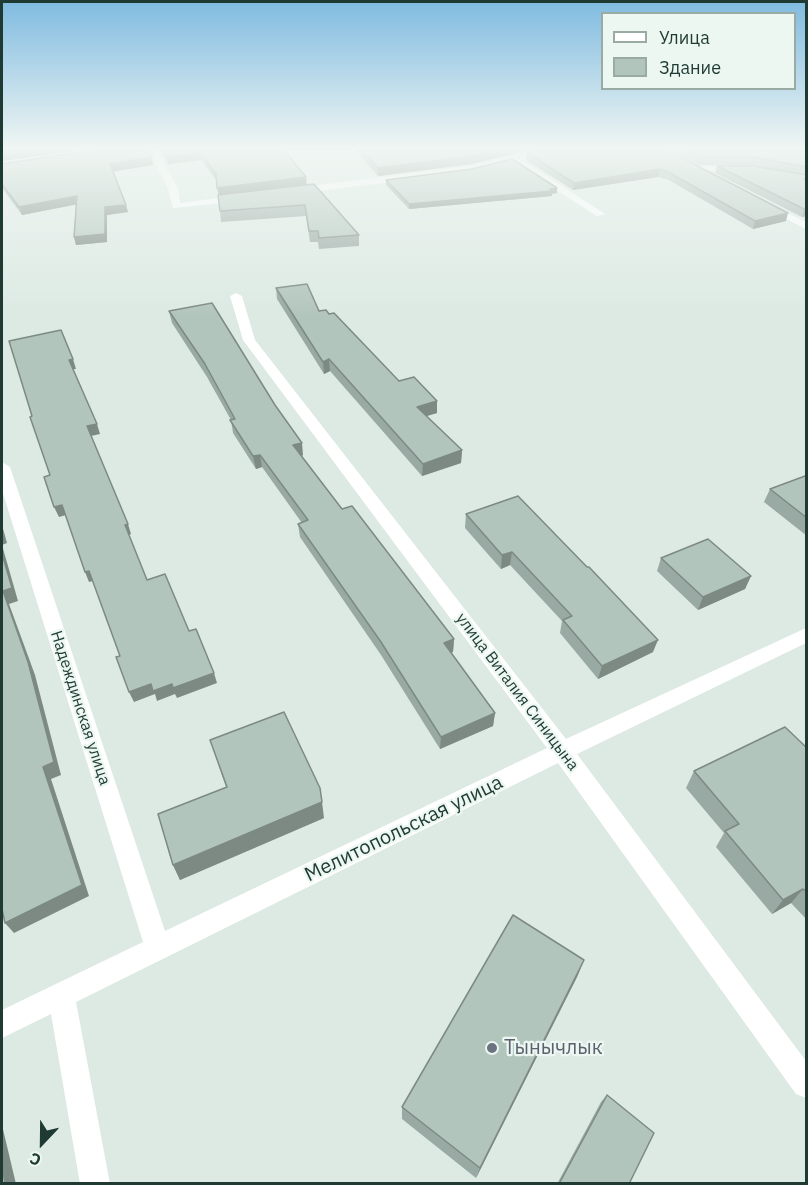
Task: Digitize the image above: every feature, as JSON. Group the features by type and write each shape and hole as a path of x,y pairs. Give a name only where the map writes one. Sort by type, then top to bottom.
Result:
{"street":[{"path":"767,205 807,225"},
{"name":"улица Виталия Синицына","path":"236,296 249,340 562,751 807,1084"},
{"name":"Надеждинская улица","path":"2,468 158,948"},
{"name":"Мелитопольская улица","path":"2,1024 562,751 807,635"},
{"path":"61,995 95,1184"}],"lane":[{"path":"586,205 600,214"}],"building":[{"path":"76,205 123,205 105,207 105,234 74,237"},
{"path":"219,205 301,205 220,211"},
{"path":"305,205 333,205 359,235 319,238 318,231 309,231"},
{"path":"727,205 773,205 788,213 755,221"},
{"path":"797,205 807,205 807,209"},
{"path":"307,284 319,311 326,310 329,314 334,313 399,381 414,377 437,401 417,407 462,450 423,464 329,359 323,362 276,288"},
{"path":"212,303 275,405 302,443 293,445 342,509 352,506 454,639 444,643 495,713 441,737 381,642 298,524 308,520 260,455 253,456 230,420 235,419 205,364 169,311"},
{"path":"61,330 73,359 69,360 97,424 87,426 128,524 125,525 147,580 165,574 189,631 196,629 214,673 173,688 172,684 153,691 151,684 129,692 116,657 120,656 89,571 85,572 62,505 54,507 44,477 50,475 30,417 32,416 9,341"},
{"path":"805,476 807,478 807,518 770,489"},
{"path":"518,496 658,640 602,666 563,620 572,616 512,552 502,555 466,514"},
{"path":"708,539 751,576 703,597 661,558"},
{"path":"2,554 12,588 3,591 28,662 54,762 43,767 82,885 5,923 2,909"},
{"path":"284,712 320,788 322,802 173,865 158,814 227,787 210,740"},
{"path":"785,727 807,748 807,892 803,889 783,900 725,831 739,824 694,771"},
{"name":"Тынычлык","path":"513,915 584,960 480,1168 402,1107"},
{"path":"607,1095 654,1133 629,1184 559,1184"},
{"path":"2,1165 5,1184 2,1184"}],"place":[{"name":"Тынычлык","path":"492,1048"}]}
